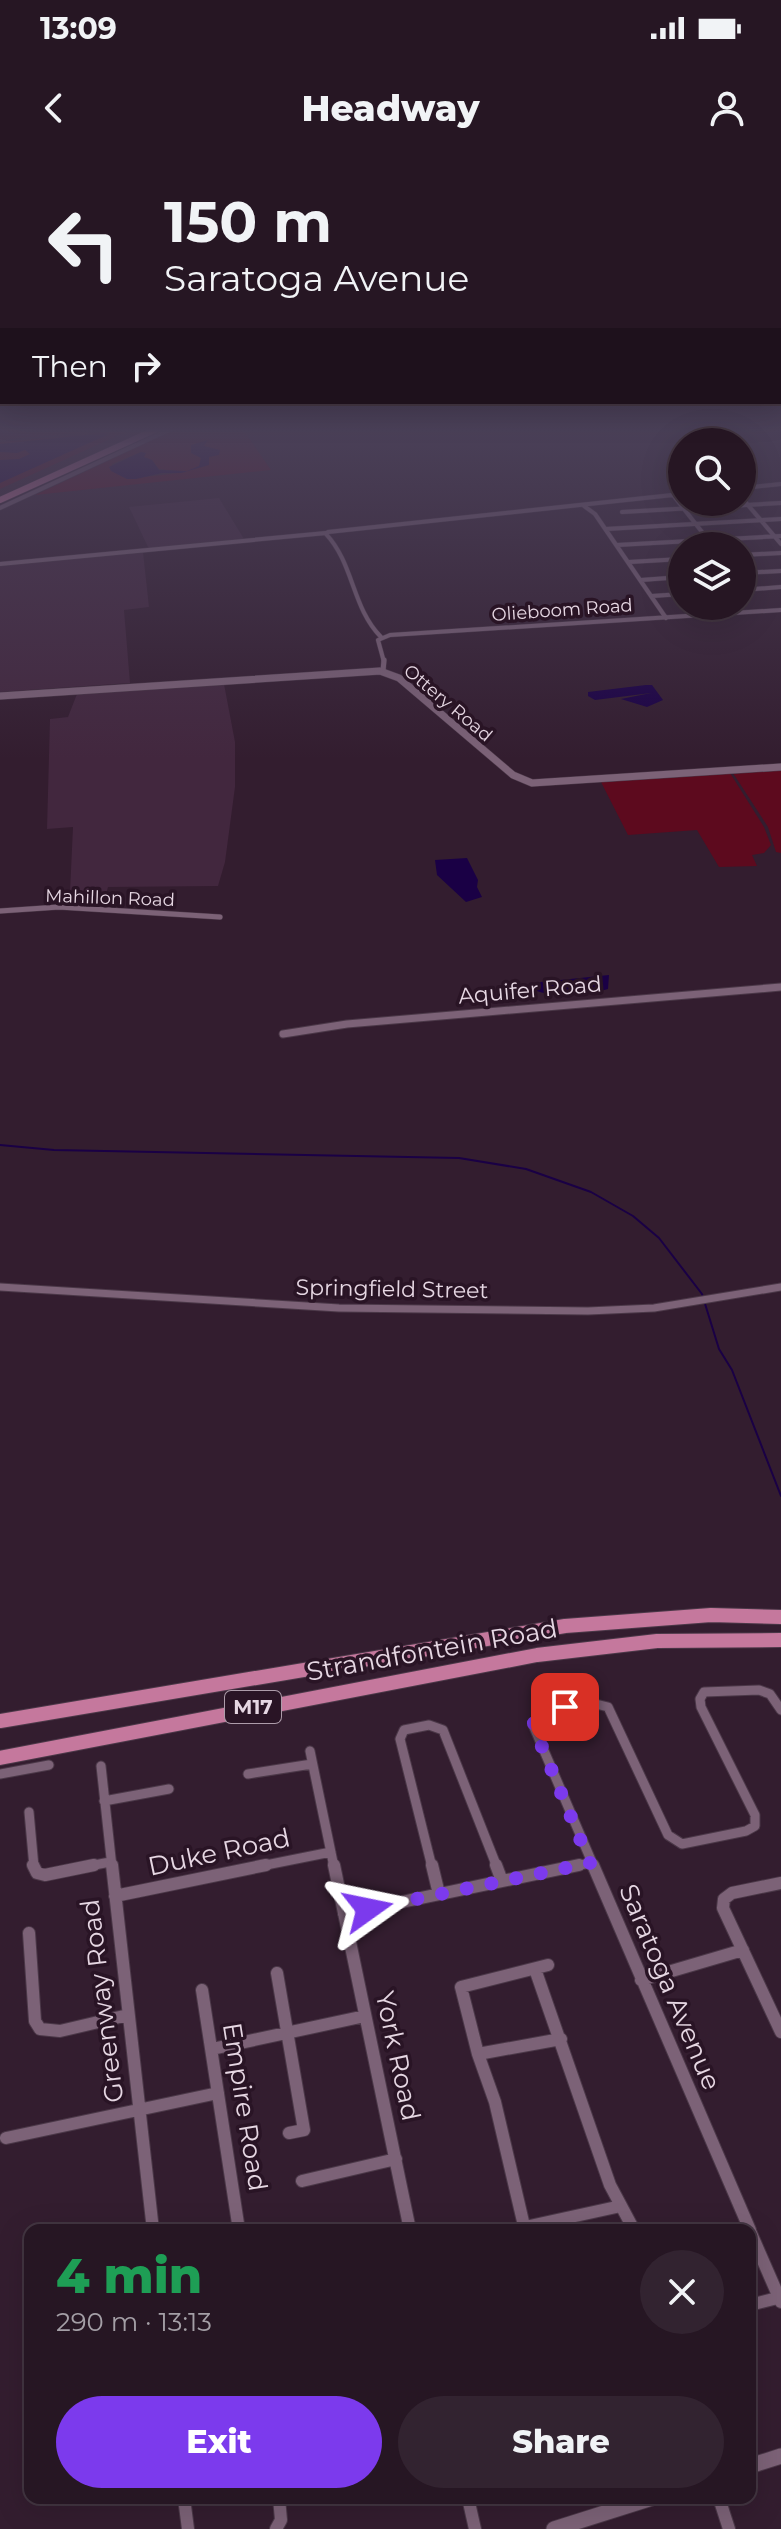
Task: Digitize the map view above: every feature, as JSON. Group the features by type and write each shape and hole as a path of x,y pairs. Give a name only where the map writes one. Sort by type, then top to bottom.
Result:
{"main road":[{"name":"Strandfontein Road","path":"0,1721 565,1626 711,1615 781,1617"},
{"name":"Strandfontein Road","path":"0,1758 537,1655 657,1641 781,1640"}],"street":[{"path":"0,564 256,539"},
{"path":"332,539 356,583 372,630 381,637 378,642 385,664 383,671"},
{"path":"613,539 666,618"},
{"path":"617,545 668,542"},
{"path":"756,554 781,553"},
{"path":"629,562 668,560"},
{"path":"756,572 781,571"},
{"path":"641,580 668,578"},
{"path":"756,589 781,587"},
{"path":"652,596 668,595"},
{"name":"Olieboom Road","path":"381,637 781,610"},
{"name":"Ottery Road","path":"0,695 383,671 399,678 513,775 532,783 781,767"},
{"name":"Mahillon Road","path":"0,911 59,907 220,917"},
{"name":"Aquifer Road","path":"283,1034 347,1024 781,987"},
{"name":"Springfield Street","path":"0,1287 339,1308 588,1311 654,1308 781,1287"},
{"name":"Saratoga Avenue","path":"747,2224 533,1725 534,1717 590,1700 601,1700 608,1707 668,1835 682,1844 746,1831 755,1826 755,1815 701,1707 700,1699 704,1692 759,1690 770,1694 781,1710"},
{"path":"439,1894 400,1739 404,1730 414,1726 431,1724 443,1730 502,1881"},
{"name":"York Road","path":"310,1751 409,2224"},
{"path":"248,1774 312,1764"},
{"path":"0,1774 49,1765"},
{"name":"Greenway Road","path":"101,1766 152,2224"},
{"path":"104,1801 169,1789"},
{"path":"29,1812 33,1866 37,1873 45,1875 110,1862"},
{"name":"Duke Road","path":"115,1896 331,1852"},
{"path":"344,1914 590,1863"},
{"path":"781,1883 732,1893 724,1899 723,1908 781,2032"},
{"path":"29,1933 35,2021 38,2027 43,2031 58,2031 128,2015"},
{"path":"641,1980 743,1950"},
{"path":"524,2224 495,2102 478,2054 461,1987 548,1965"},
{"path":"535,1969 561,2039 577,2095 631,2224"},
{"path":"277,1973 304,2130 289,2133"},
{"name":"Empire Road","path":"202,1990 238,2224"},
{"path":"212,2049 365,2016"},
{"path":"478,2054 561,2039"},
{"path":"6,2138 218,2093"},
{"path":"302,2181 396,2159"},
{"path":"546,2224 621,2206"},
{"name":"Saratoga Avenue","path":"756,2244 780,2299"},
{"path":"756,2304 780,2299"},
{"path":"756,2464 781,2456"},
{"path":"185,2504 188,2529"},
{"path":"276,2529 281,2520 280,2504"},
{"path":"469,2504 475,2529"},
{"path":"554,2529 633,2504"},
{"path":"721,2504 729,2529"}],"shaded area":[{"path":"144,539 244,539 149,549"},
{"path":"143,552 149,607 124,610 130,683 0,692 0,566"},
{"path":"224,684 235,742 235,787 225,862 218,886 108,887 103,905 93,904 96,894 70,892 73,827 47,829 50,719 68,717 77,694"},
{"path":"652,685 663,700 647,707 621,699 651,693 595,700 588,696 588,692"},
{"path":"781,769 781,853 776,852 768,827 733,773"},
{"path":"730,773 764,827 771,845 764,853 752,855 757,866 719,867 697,830 628,835 601,782"},
{"path":"467,858 482,897 466,902 437,875 435,860"},
{"path":"609,975 608,989 592,992 548,994 532,986 541,982"}],"waterway":[{"path":"0,1145 54,1150 459,1158 526,1169 591,1192 633,1216 659,1238 702,1294 719,1349 732,1370 781,1496"}],"route":[{"path":"368,1909 590,1863 533,1725 534,1717 539,1714 565,1707"}]}
